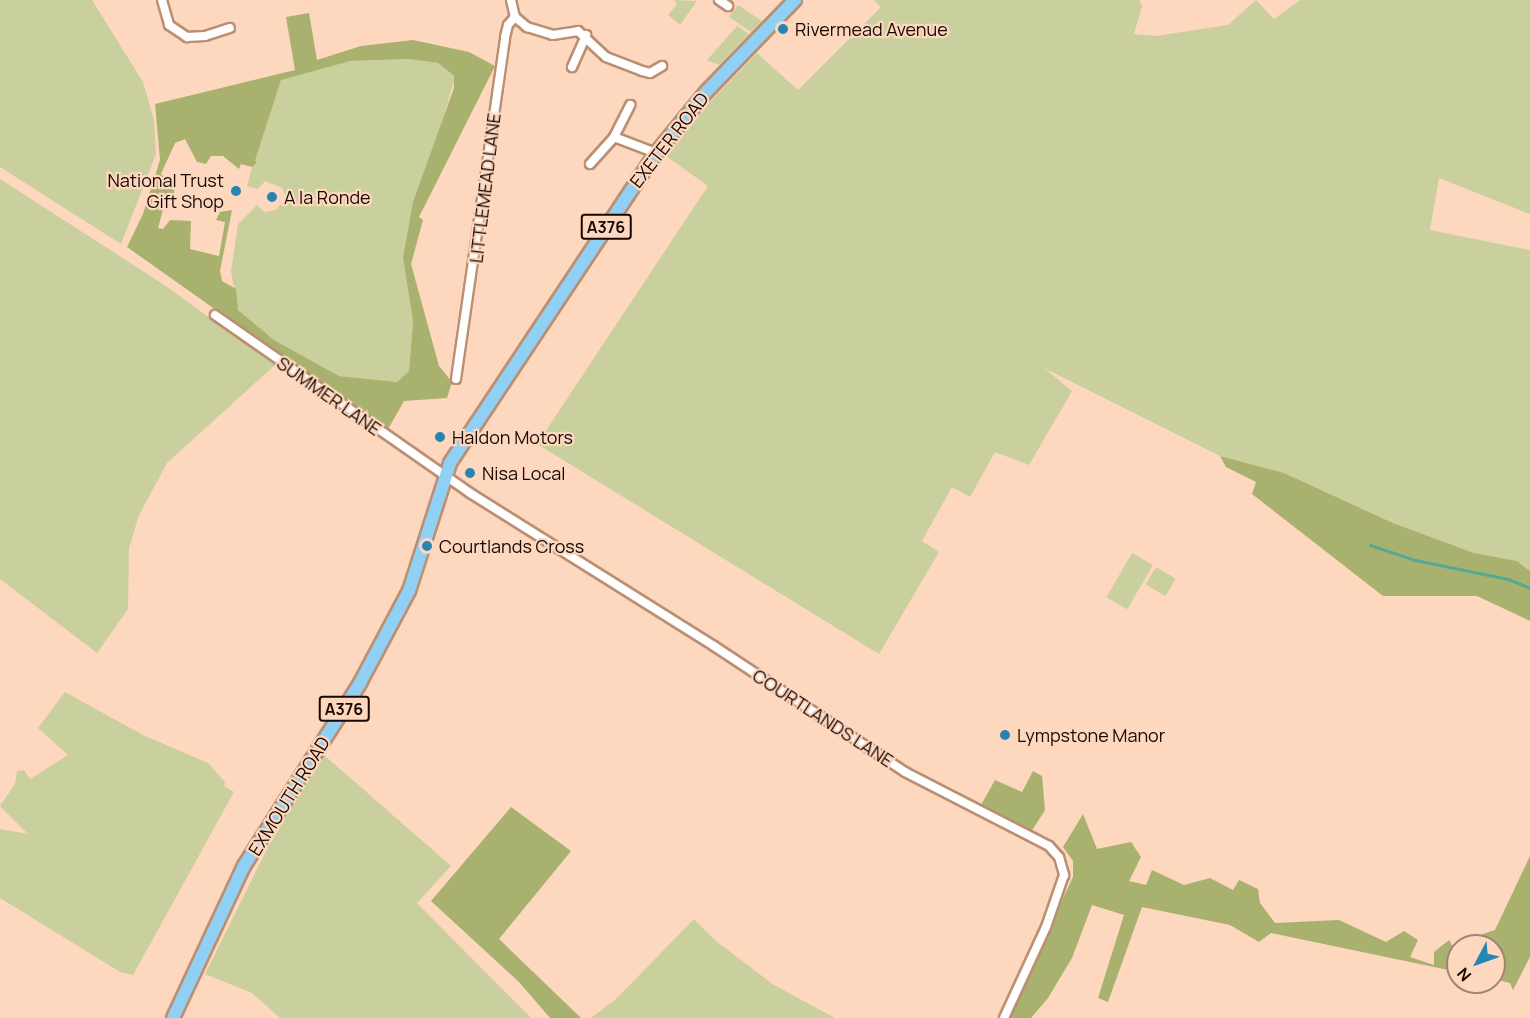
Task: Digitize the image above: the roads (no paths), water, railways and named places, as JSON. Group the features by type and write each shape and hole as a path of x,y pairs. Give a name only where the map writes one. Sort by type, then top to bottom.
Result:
{"highway":[{"name":"EXETER ROAD","path":"445,476 461,446 656,153 707,91 795,0"},
{"name":"EXMOUTH ROAD","path":"173,1018 244,866 360,683 409,591 445,476"}],"street":[{"path":"162,0 169,25 187,36 206,36 230,28"},
{"path":"511,0 515,17 549,34 578,31 586,35 606,57 620,64 650,73 662,66"},
{"path":"719,0 728,6"},
{"name":"LITTLEMEAD LANE","path":"456,379 471,295 505,37 508,25 515,17"},
{"path":"572,67 586,35"},
{"path":"590,164 614,137 630,105"},
{"path":"614,137 656,153"},
{"name":"SUMMER LANE","path":"214,315 445,476"},
{"name":"COURTLANDS LANE","path":"445,476 905,772 1049,846 1059,857 1064,875 1046,927 1004,1018"}],"waterway":[{"path":"1370,545 1415,560 1508,579 1530,588"}],"place":[{"name":"Rivermead Avenue","path":"783,29"},
{"name":"National Trust Gift Shop","path":"236,191"},
{"name":"A la Ronde","path":"272,197"},
{"name":"Haldon Motors","path":"440,437"},
{"name":"Nisa Local","path":"470,473"},
{"name":"Courtlands Cross","path":"427,546"},
{"name":"Lympstone Manor","path":"1005,735"}]}
